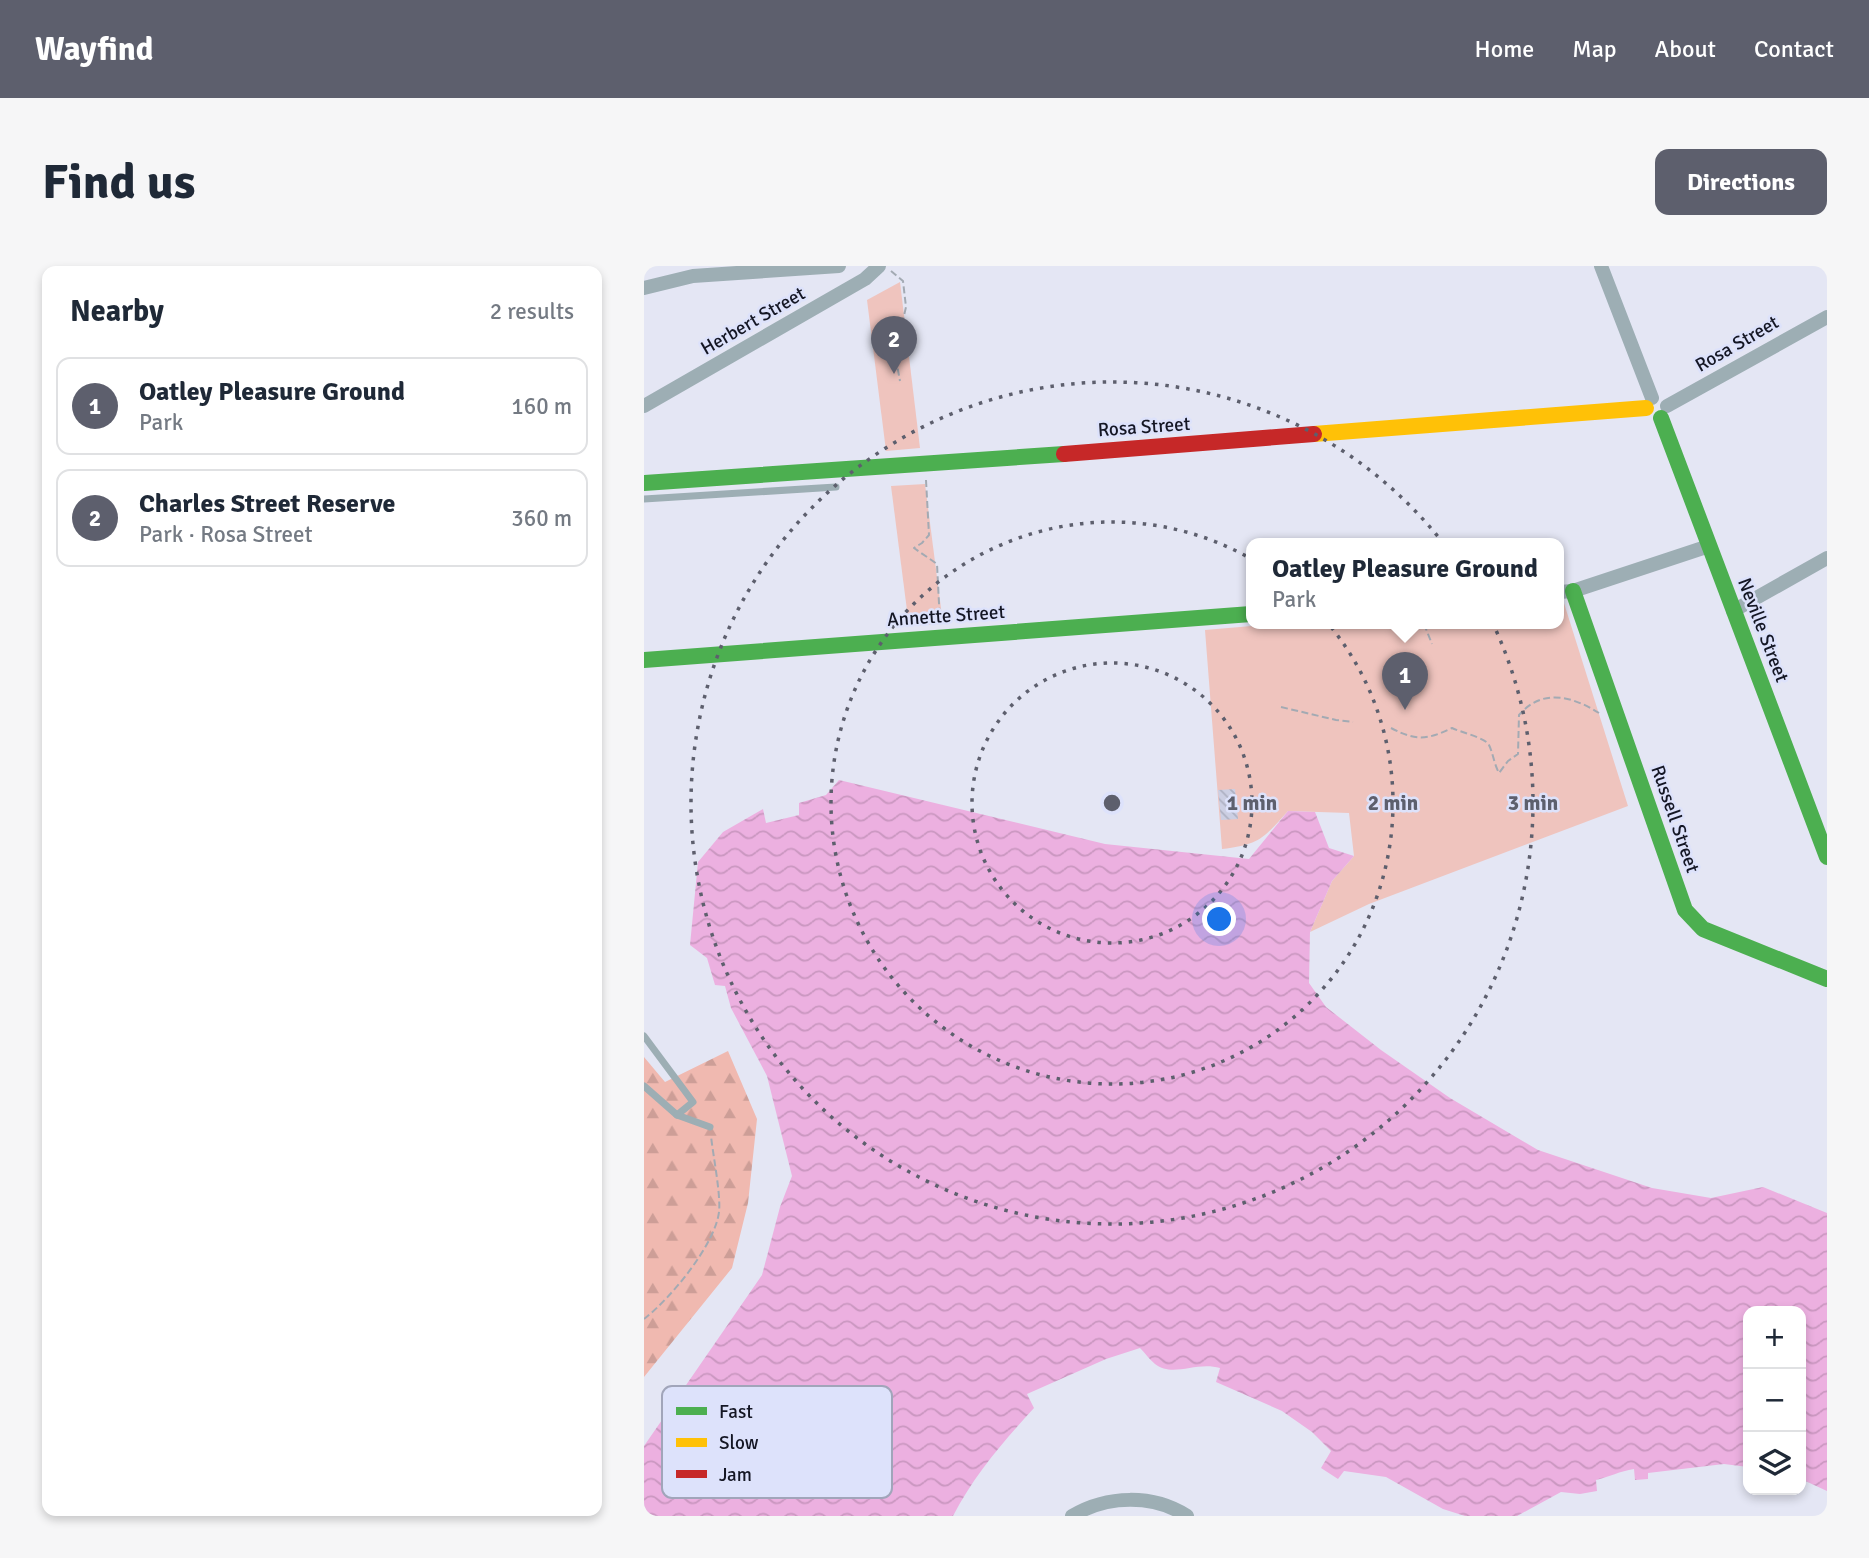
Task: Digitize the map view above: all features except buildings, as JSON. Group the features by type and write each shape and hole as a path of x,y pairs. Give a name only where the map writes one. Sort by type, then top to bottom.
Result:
{"street":[{"path":"644,288 693,276 839,266"},
{"name":"Herbert Street","path":"644,407 865,279 879,266"},
{"path":"1601,266 1649,403 1651,417 1664,412"},
{"name":"Rosa Street","path":"1664,412 1827,317"},
{"name":"Rosa Street","path":"644,483 871,466 900,467 1649,403"},
{"name":"Neville Street","path":"1664,412 1709,546 1827,857"},
{"path":"1566,591 1709,546"},
{"path":"1733,611 1827,558"},
{"name":"Russell Street","path":"1566,591 1618,719 1681,900 1690,917 1703,929 1827,979"},
{"name":"Annette Street","path":"644,660 1246,614"},
{"path":"1072,1516 1104,1503 1134,1500 1165,1505 1187,1516"}],"lane":[{"path":"644,499 836,487"},
{"path":"644,1036 693,1102 677,1115"},
{"path":"644,1086 677,1115 710,1128"}],"path":[{"path":"886,266 903,281 906,307 895,354 900,381"},
{"path":"924,465 929,535 914,548 937,564 940,638"},
{"path":"1426,629 1432,644"},
{"path":"1391,728 1422,738 1432,738 1452,728 1482,738 1489,744 1492,760 1499,773 1508,761 1518,754 1519,715 1528,704 1538,699 1556,697 1576,701 1597,713 1618,719"},
{"path":"1281,707 1353,722"},
{"path":"644,1318 654,1311 700,1258 719,1213 710,1128"}],"green space":[{"path":"728,1051 757,1119 748,1203 732,1268 644,1377 644,1057 665,1082"}],"shaded area":[{"path":"900,282 920,448 886,451 867,300"},
{"path":"925,484 943,624 909,626 891,486"},
{"path":"1564,603 1628,806 1369,904 1310,932 1332,881 1354,856 1349,813 1288,811 1260,839 1222,849 1205,630 1246,627 1246,629 1564,629"}],"water":[{"path":"839,780 1105,844 1249,859 1288,811 1315,812 1329,848 1354,856 1332,881 1310,932 1309,983 1326,1007 1381,1050 1450,1098 1538,1150 1652,1188 1711,1198 1763,1187 1827,1213 1827,1491 1806,1481 1806,1306 1743,1306 1743,1466 1724,1464 1648,1473 1648,1479 1635,1480 1634,1469 1629,1470 1596,1480 1597,1491 1580,1494 1561,1492 1517,1516 1465,1516 1443,1509 1386,1477 1344,1471 1338,1479 1321,1468 1331,1451 1312,1432 1282,1411 1216,1382 1220,1368 1202,1366 1169,1370 1153,1362 1140,1348 1106,1359 1027,1394 1034,1408 990,1459 953,1516 644,1516 644,1446 662,1420 662,1498 892,1498 892,1386 685,1386 762,1275 780,1207 792,1176 767,1076 731,1008 725,986 715,985 707,958 690,945 698,862 723,832 763,809 766,823 799,815 799,803 826,795"}],"traffic: fast":[{"path":"1661,418 1827,857"},
{"path":"644,483 1064,454"},
{"path":"1573,591 1685,910 1703,929 1827,979"},
{"path":"644,660 1246,614"}],"traffic: slow":[{"path":"1314,434 1646,408"}],"traffic: jam":[{"path":"1064,454 1314,434"}],"place":[{"name":"Charles Street Reserve","path":"894,374"},
{"name":"Oatley Pleasure Ground","path":"1405,710"}]}
